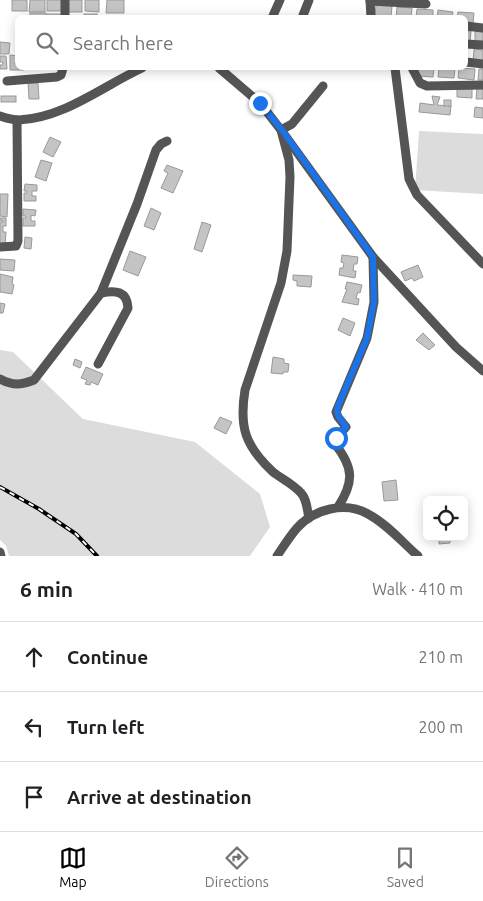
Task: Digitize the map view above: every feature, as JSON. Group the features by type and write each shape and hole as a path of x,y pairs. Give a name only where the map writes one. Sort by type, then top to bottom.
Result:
{"street":[{"path":"65,0 65,15"},
{"path":"273,15 280,0"},
{"path":"303,15 309,0"},
{"path":"371,15 370,1 426,4"},
{"path":"468,26 483,28"},
{"path":"468,44 483,45"},
{"path":"468,62 483,64"},
{"path":"7,82 57,78 61,76 62,70"},
{"path":"0,116 17,120 40,116 68,107 138,70"},
{"path":"221,70 260,103 282,130 373,257 456,347 483,371"},
{"path":"396,70 409,179 417,195 483,264"},
{"path":"413,70 420,83 427,86 483,85"},
{"path":"282,130 292,124 323,86"},
{"path":"0,247 16,246 18,242 17,120"},
{"path":"282,130 289,160 290,177 287,251 281,283 245,390 242,413 244,434 250,446 273,472 302,493 309,518"},
{"path":"0,379 7,383 22,385 34,380 101,293 137,204 156,150 167,141"},
{"path":"338,507 348,492 350,481 349,468 344,455 335,444 336,438 346,427 336,412 367,338 374,302 373,257"},
{"path":"98,364 128,308 127,300 121,294 111,291 101,293"},
{"path":"277,556 298,527 309,518 328,509 338,507 367,513 381,522 418,556"},
{"path":"0,552 1,556"}],"shaded area":[{"path":"419,131 483,134 483,194 415,190"},
{"path":"0,350 13,352 83,419 195,442 260,494 270,527 250,556 9,556 6,546 0,540"}],"building":[{"path":"12,0 27,0 27,11 12,11"},
{"path":"30,0 45,0 45,12 29,12"},
{"path":"47,0 62,0 62,11 47,11"},
{"path":"68,0 82,0 82,12 68,12"},
{"path":"85,0 99,0 99,12 85,11"},
{"path":"107,0 124,0 124,13 106,13"},
{"path":"376,5 392,6 391,15 375,15"},
{"path":"397,7 412,8 411,15 396,15"},
{"path":"417,9 433,10 433,15 416,15"},
{"path":"438,10 453,12 452,15 437,15"},
{"path":"458,12 474,13 473,24 468,23 468,15 458,15"},
{"path":"30,13 46,13 46,15 30,15"},
{"path":"468,31 471,31 470,42 468,42"},
{"path":"475,31 483,32 483,43 475,42"},
{"path":"0,42 10,43 9,54 0,54"},
{"path":"474,49 483,50 483,61 473,61"},
{"path":"10,55 15,56 15,70 10,70"},
{"path":"0,56 6,56 7,69 0,69 0,65 3,62 0,62"},
{"path":"475,69 474,80 458,78 459,70"},
{"path":"479,69 483,69 483,80 478,80"},
{"path":"419,70 434,70 433,77 418,76"},
{"path":"439,70 455,70 454,78 438,77"},
{"path":"28,83 38,83 39,99 29,99"},
{"path":"457,87 472,88 472,98 457,97"},
{"path":"477,88 483,89 483,99 476,99"},
{"path":"1,96 16,96 16,102 1,102"},
{"path":"432,96 440,97 437,105 451,106 450,115 419,112 420,103 434,105"},
{"path":"444,100 451,100 451,106 444,106"},
{"path":"475,107 483,108 483,118 474,117"},
{"path":"50,137 61,142 53,157 43,152"},
{"path":"41,160 52,163 46,181 35,177"},
{"path":"167,165 183,171 173,193 161,188 168,173 164,171"},
{"path":"25,184 37,185 37,191 32,191 32,196 36,196 36,201 24,201 24,193 27,193 27,191 24,191"},
{"path":"0,194 8,194 7,217 0,216"},
{"path":"151,208 161,213 154,230 144,226"},
{"path":"23,209 36,210 35,216 31,215 31,221 35,221 35,226 23,226 23,218 26,218 26,216 23,216"},
{"path":"0,218 6,218 6,226 3,226 3,232 6,232 5,246 0,246 0,222 3,221"},
{"path":"202,222 211,225 202,252 194,249"},
{"path":"25,237 32,238 31,249 24,248"},
{"path":"130,251 146,257 138,276 123,270"},
{"path":"342,255 358,257 353,271 356,271 355,278 339,275 340,268 343,268 344,263 341,262"},
{"path":"0,259 15,260 14,271 0,270"},
{"path":"418,265 423,277 414,281 412,278 405,281 401,272"},
{"path":"0,274 13,277 12,294 0,292"},
{"path":"293,275 312,276 311,287 297,286 297,281 293,280"},
{"path":"347,282 362,285 360,293 358,292 356,298 359,299 358,305 342,302 347,289 345,289"},
{"path":"0,303 5,304 3,313 0,313"},
{"path":"343,318 355,323 350,336 338,330"},
{"path":"423,333 435,345 429,350 416,340"},
{"path":"273,357 284,359 284,363 289,364 288,372 283,372 283,374 271,373"},
{"path":"75,359 82,362 80,368 73,365"},
{"path":"86,367 103,374 98,385 91,382 90,385 85,384 87,380 81,378"},
{"path":"220,417 232,422 226,434 214,428"},
{"path":"396,480 398,500 384,501 382,482"},
{"path":"439,541 450,541 450,543 439,544"}],"railway":[{"path":"0,487 39,509 76,534 97,556"}],"route":[{"path":"260,103 282,130 373,257 374,302 367,338 336,412 346,426 346,429 336,438"}]}
